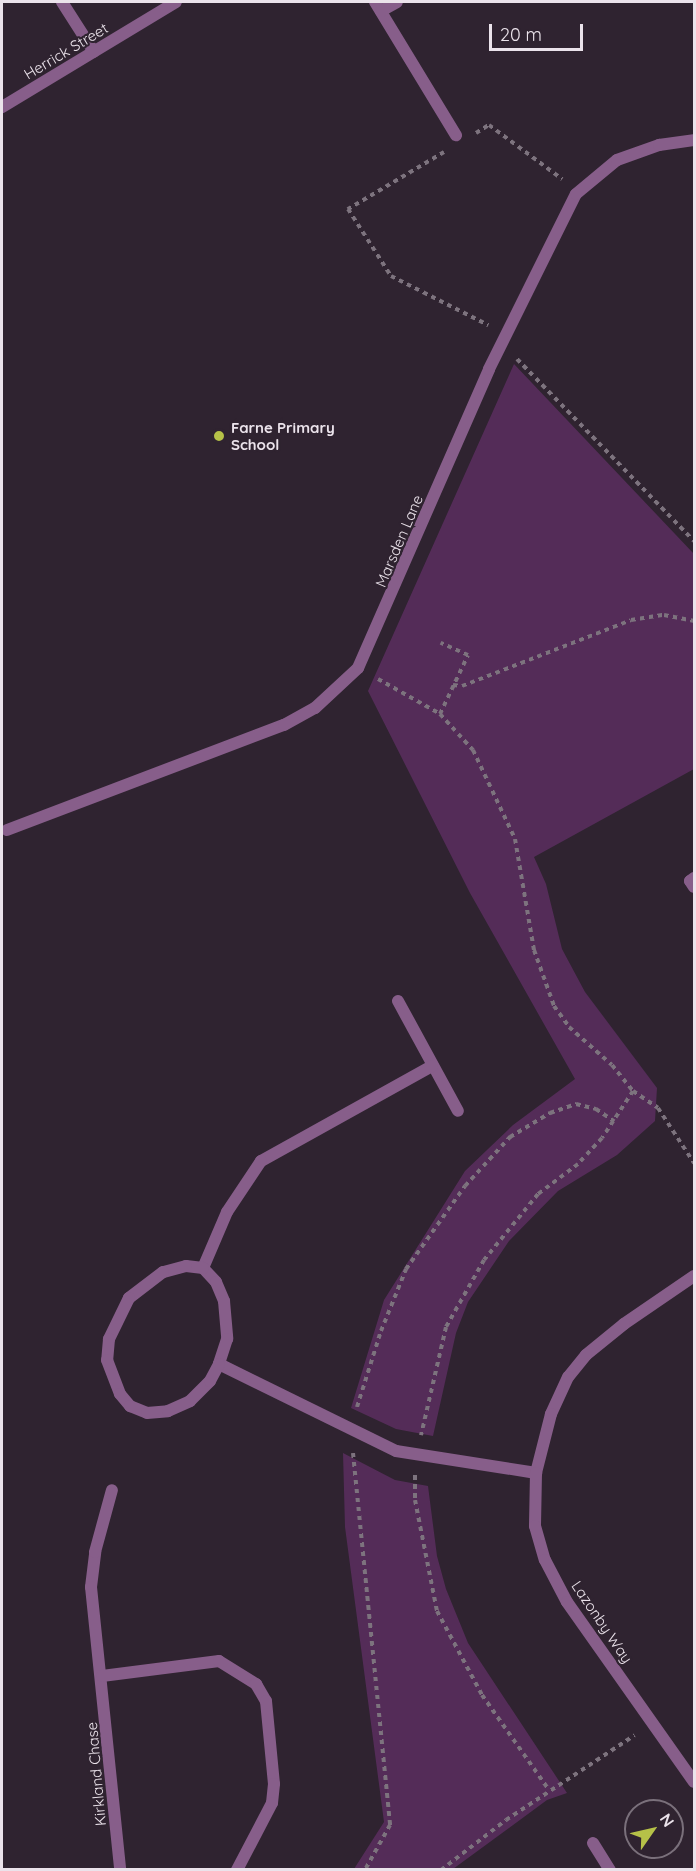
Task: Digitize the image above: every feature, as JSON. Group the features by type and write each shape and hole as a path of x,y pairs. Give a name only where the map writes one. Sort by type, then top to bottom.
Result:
{"street":[{"path":"62,2 94,52"},
{"name":"Herrick Street","path":"2,107 176,2"},
{"path":"397,2 378,6 456,135"},
{"name":"Marsden Lane","path":"7,830 284,725 315,708 358,668 505,336 576,194 617,160 659,145 694,140"},
{"path":"694,878 690,881 694,887"},
{"path":"398,1001 458,1111"},
{"path":"203,1268 227,1212 261,1161 432,1066"},
{"path":"186,1266 203,1268 216,1282 224,1301 227,1339 219,1364 210,1381 190,1401 168,1411 147,1413 130,1406 120,1394 107,1360 109,1339 129,1298 163,1272 186,1266"},
{"name":"Lazonby Way","path":"694,1276 624,1324 586,1355 568,1377 551,1414 536,1473 535,1526 545,1560 567,1602 654,1722 694,1782"},
{"path":"219,1364 396,1451 536,1473"},
{"name":"Kirkland Chase","path":"112,1490 95,1552 91,1587 102,1676 120,1869"},
{"path":"102,1676 219,1661 256,1684 266,1701 274,1784 272,1803 237,1869"},
{"path":"592,1843 610,1869"}],"path":[{"path":"470,136 489,125 559,175 576,194"},
{"path":"450,148 348,209 391,276 505,336 513,354 694,541"},
{"path":"453,685 462,686 631,620 664,615 694,621"},
{"path":"440,714 468,655 441,643"},
{"path":"358,668 440,714 472,750 515,839 534,950 554,1006 568,1027 612,1065 633,1091 658,1108 694,1163"},
{"path":"549,1790 482,1695 437,1611 415,1500 416,1455 446,1327 484,1260 538,1194 578,1164 602,1138 633,1091"},
{"path":"441,1869 549,1790 654,1722"}],"shaded area":[{"path":"514,364 694,554 694,769 534,857 546,884 562,949 585,992 657,1088 655,1121 617,1155 558,1191 509,1241 468,1302 456,1333 433,1436 396,1429 351,1408 384,1300 465,1171 513,1125 575,1079 470,893 368,691"},
{"path":"343,1453 395,1480 428,1486 437,1556 446,1589 468,1643 567,1793 547,1800 453,1869 354,1869 384,1822 345,1527"}],"place":[{"name":"Farne Primary School","path":"219,436"}]}
